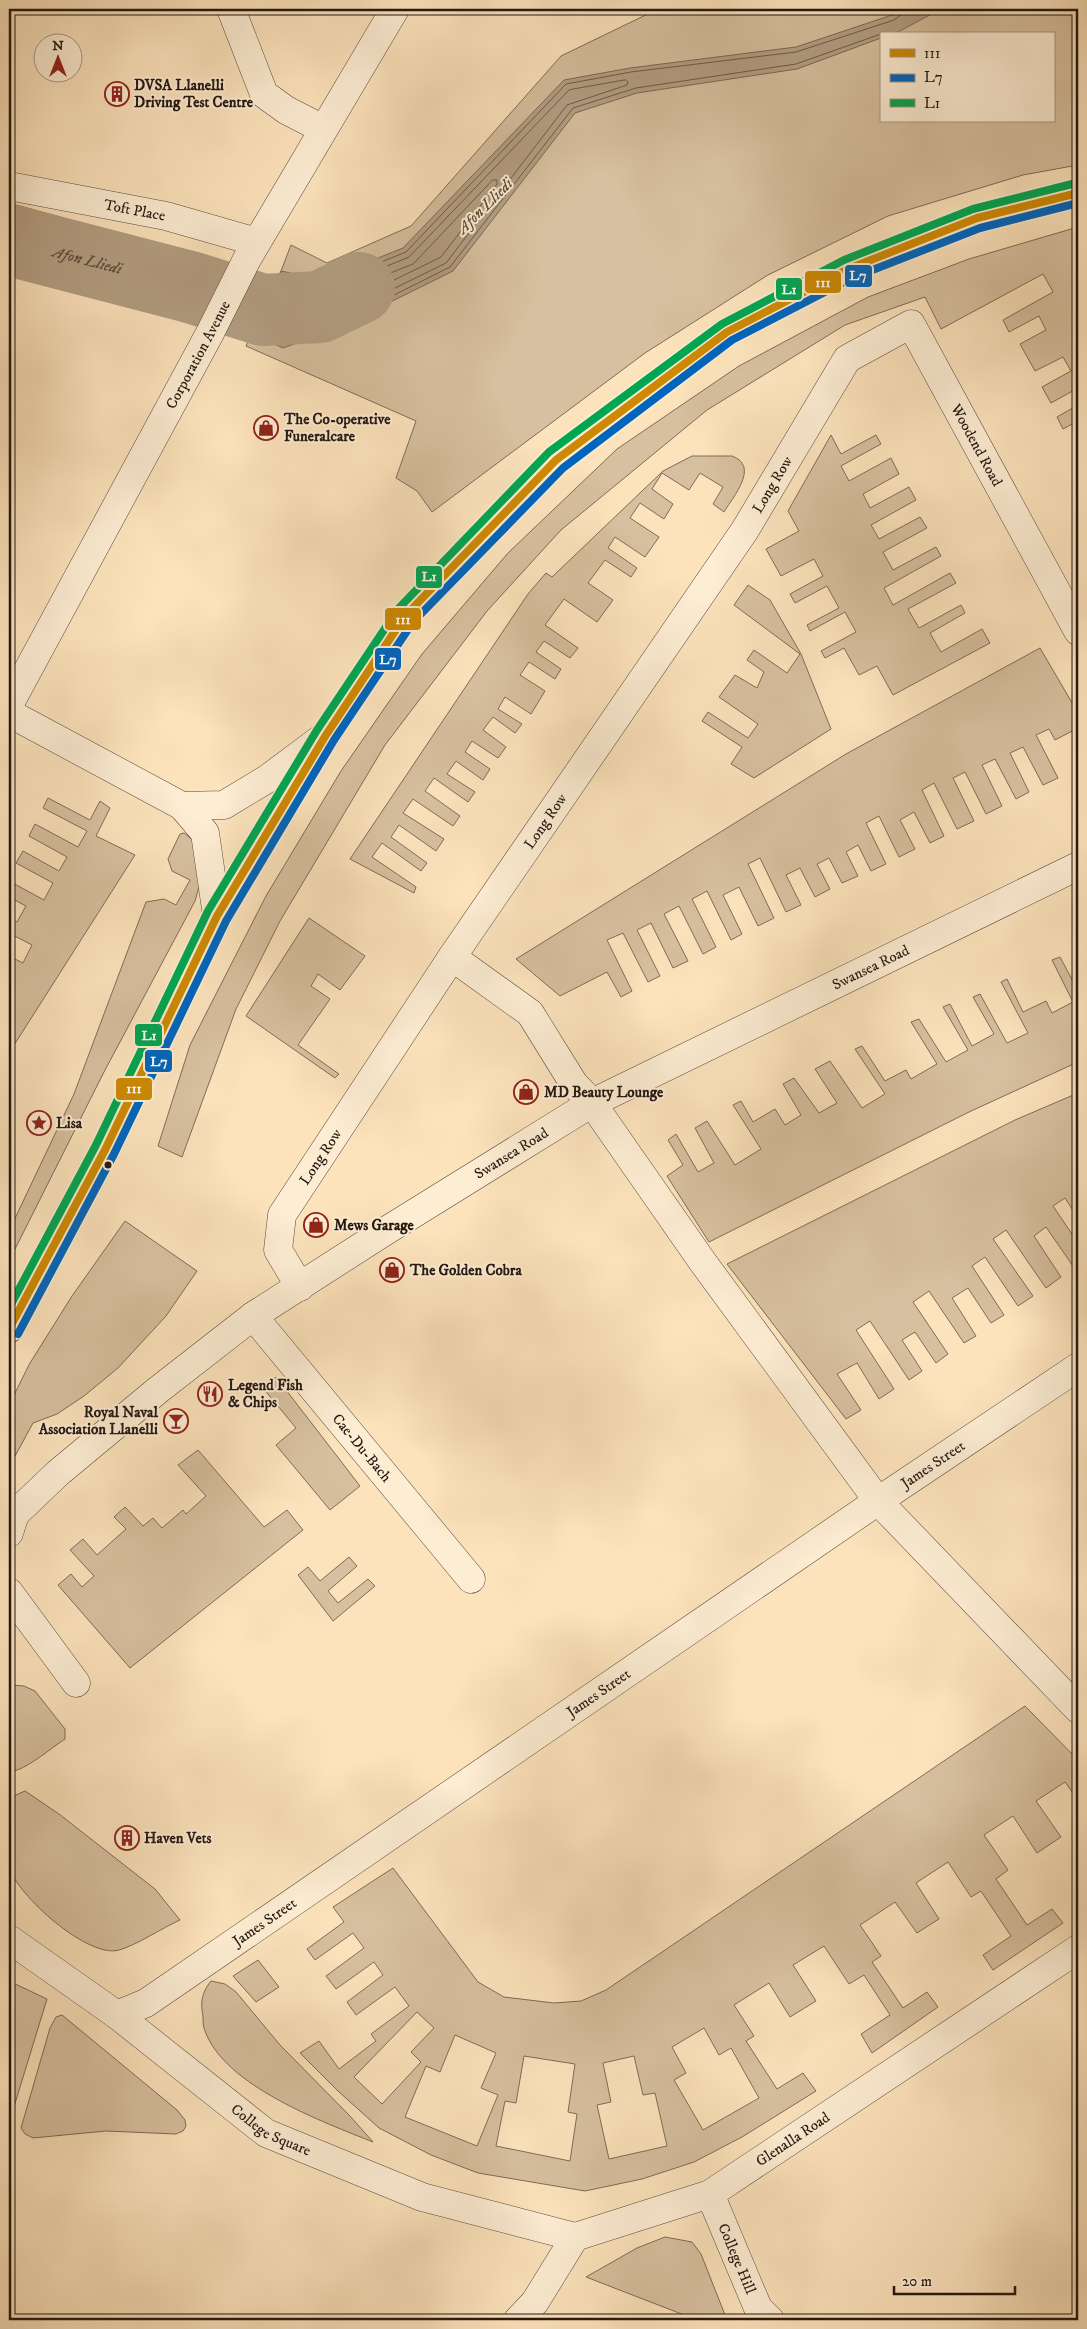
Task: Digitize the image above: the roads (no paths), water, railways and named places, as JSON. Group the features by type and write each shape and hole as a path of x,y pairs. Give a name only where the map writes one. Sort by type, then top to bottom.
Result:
{"main road":[{"path":"9,1329 105,1150 217,916 326,735 405,616 556,460 727,332 848,269 976,218 1078,193"}],"street":[{"path":"231,9 264,94 286,110 323,129"},
{"name":"Corporation Avenue","path":"9,705 210,333 252,250 395,9"},
{"name":"Toft Place","path":"9,186 166,216 252,250"},
{"name":"Woodend Road","path":"847,359 911,324 1078,631"},
{"name":"Long Row","path":"300,1287 278,1250 282,1215 452,957 745,530 847,359"},
{"path":"9,714 182,806 205,833 217,916"},
{"path":"182,806 224,805 267,779 326,735"},
{"name":"Swansea Road","path":"9,1533 15,1514 58,1473 158,1390 253,1316 384,1232 592,1103 1078,866"},
{"path":"452,957 530,1013 574,1084 592,1103 702,1261 878,1501 1078,1709"},
{"name":"Cae-Du-Bach","path":"253,1316 471,1579"},
{"name":"James Street","path":"116,2016 146,2003 878,1501 1078,1367"},
{"path":"9,1592 76,1683"},
{"name":"College Square","path":"9,1939 116,2016 266,2133 422,2197 575,2237"},
{"name":"Glenalla Road","path":"575,2237 710,2194 1078,1949"},
{"name":"College Hill","path":"710,2194 758,2308 770,2320"},
{"path":"518,2320 535,2302 575,2237"}],"water":[{"path":"903,9 941,9 898,32 880,32 880,38 797,69 637,93 575,113 453,271 336,329 283,348 253,334 281,271 323,280 403,248 564,80 630,68 796,47 892,15"},
{"path":"9,203 205,257 181,306 105,281 9,255"}],"waterway":[{"name":"Afon Lliedi","path":"9,240 190,287 263,310 320,307 359,288"}],"place":[{"name":"DVSA Llanelli Driving Test Centre","path":"117,94"},
{"name":"The Co-operative Funeralcare","path":"266,428"},
{"name":"MD Beauty Lounge","path":"526,1092"},
{"name":"Lisa","path":"39,1123"},
{"name":"Mews Garage","path":"316,1225"},
{"name":"The Golden Cobra","path":"392,1270"},
{"name":"Legend Fish & Chips","path":"210,1394"},
{"name":"Royal Naval Association Llanelli","path":"176,1421"},
{"name":"Haven Vets","path":"127,1838"}]}
